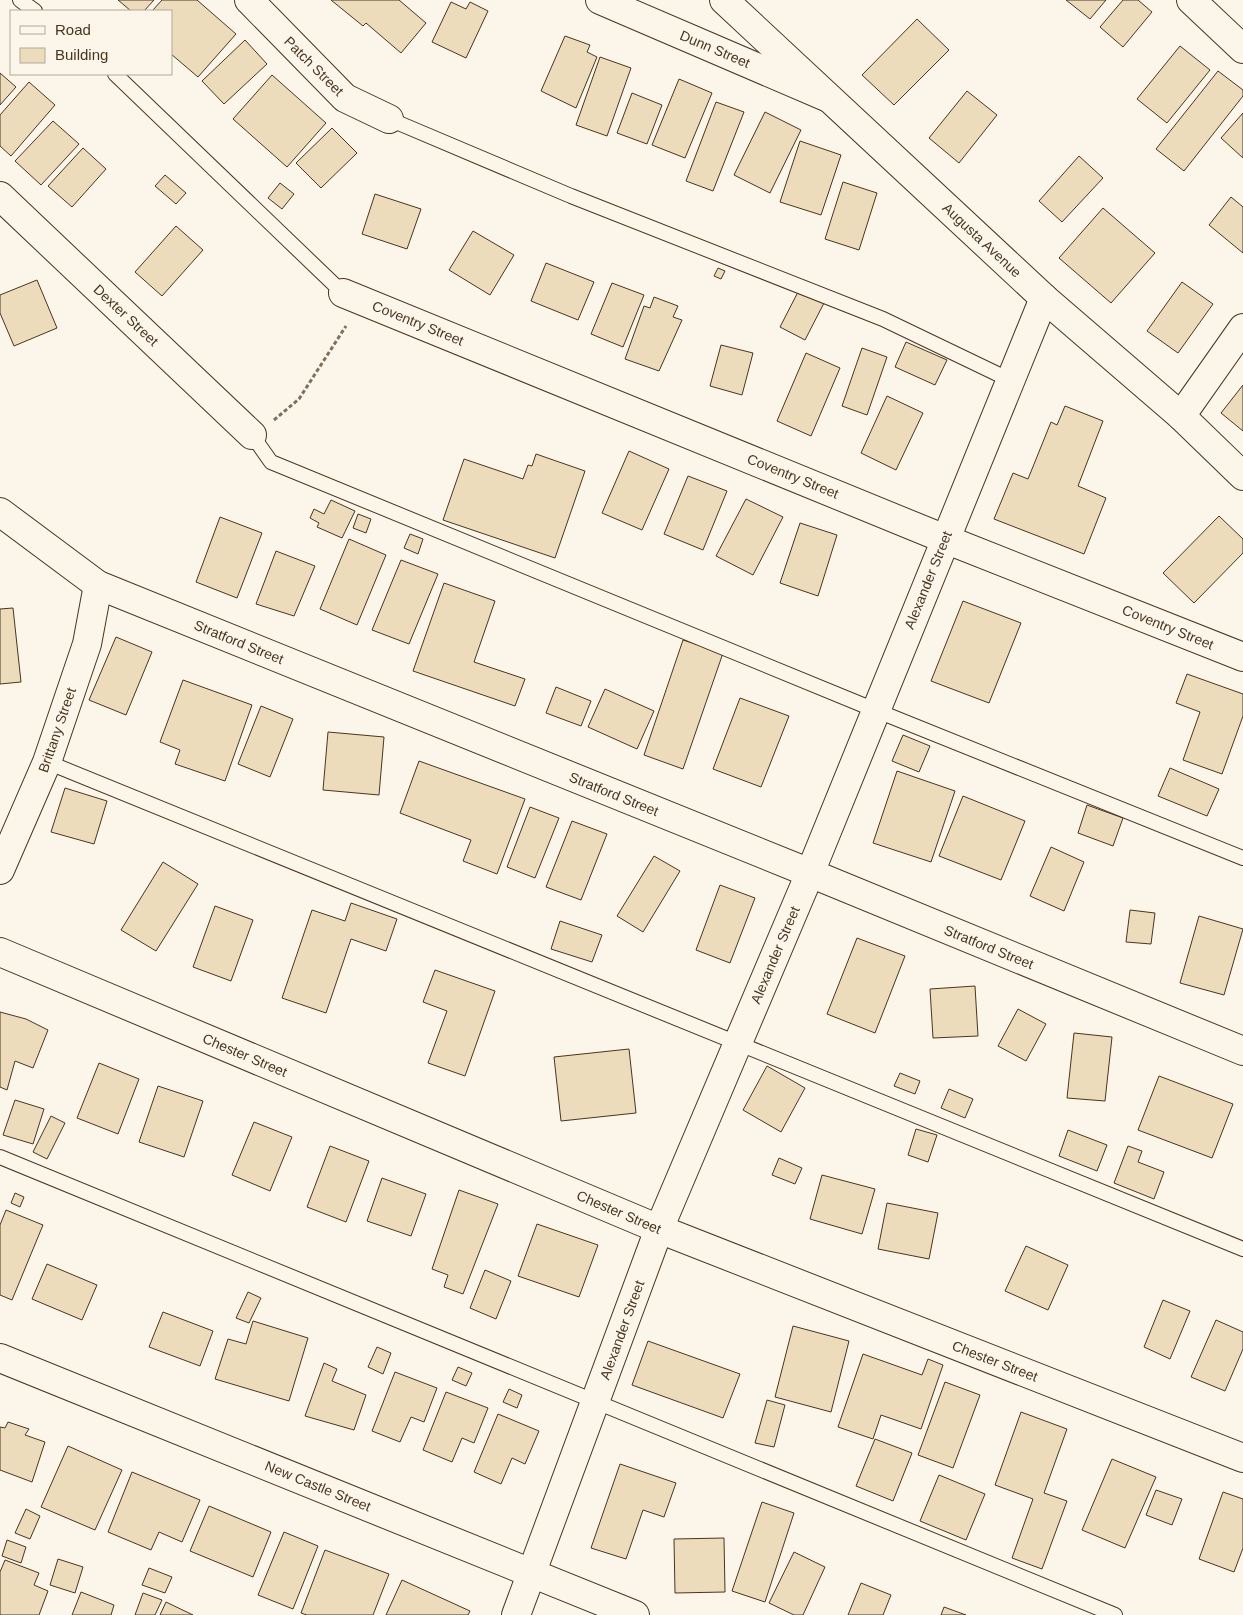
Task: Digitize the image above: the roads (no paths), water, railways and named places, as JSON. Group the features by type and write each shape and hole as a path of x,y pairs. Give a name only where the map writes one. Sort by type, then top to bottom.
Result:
{"street":[{"name":"Patch Street","path":"249,0 345,98 389,119"},
{"name":"Dunn Street","path":"600,0 830,98"},
{"name":"Augusta Avenue","path":"724,0 1044,298 1181,416 1243,476"},
{"path":"1192,0 1243,49"},
{"name":"Dexter Street","path":"0,196 252,435"},
{"name":"Coventry Street","path":"353,297 945,539 1243,657"},
{"name":"Alexander Street","path":"516,1615 659,1229 810,873 1044,298"},
{"path":"1181,416 1243,328"},
{"name":"Stratford Street","path":"0,512 98,585 810,873 1243,1051"},
{"name":"Brittany Street","path":"0,870 47,762 87,644 98,585"},
{"name":"Chester Street","path":"0,952 659,1229 1243,1458"},
{"name":"New Castle Street","path":"0,1358 635,1615"}],"lane":[{"path":"20,0 34,10"},
{"path":"116,75 353,297"},
{"path":"389,119 571,196 883,319 1010,380"},
{"path":"252,435 271,462 875,710 1243,858"},
{"path":"47,762 737,1045 1243,1249"},
{"path":"0,1157 1115,1615"}]}
